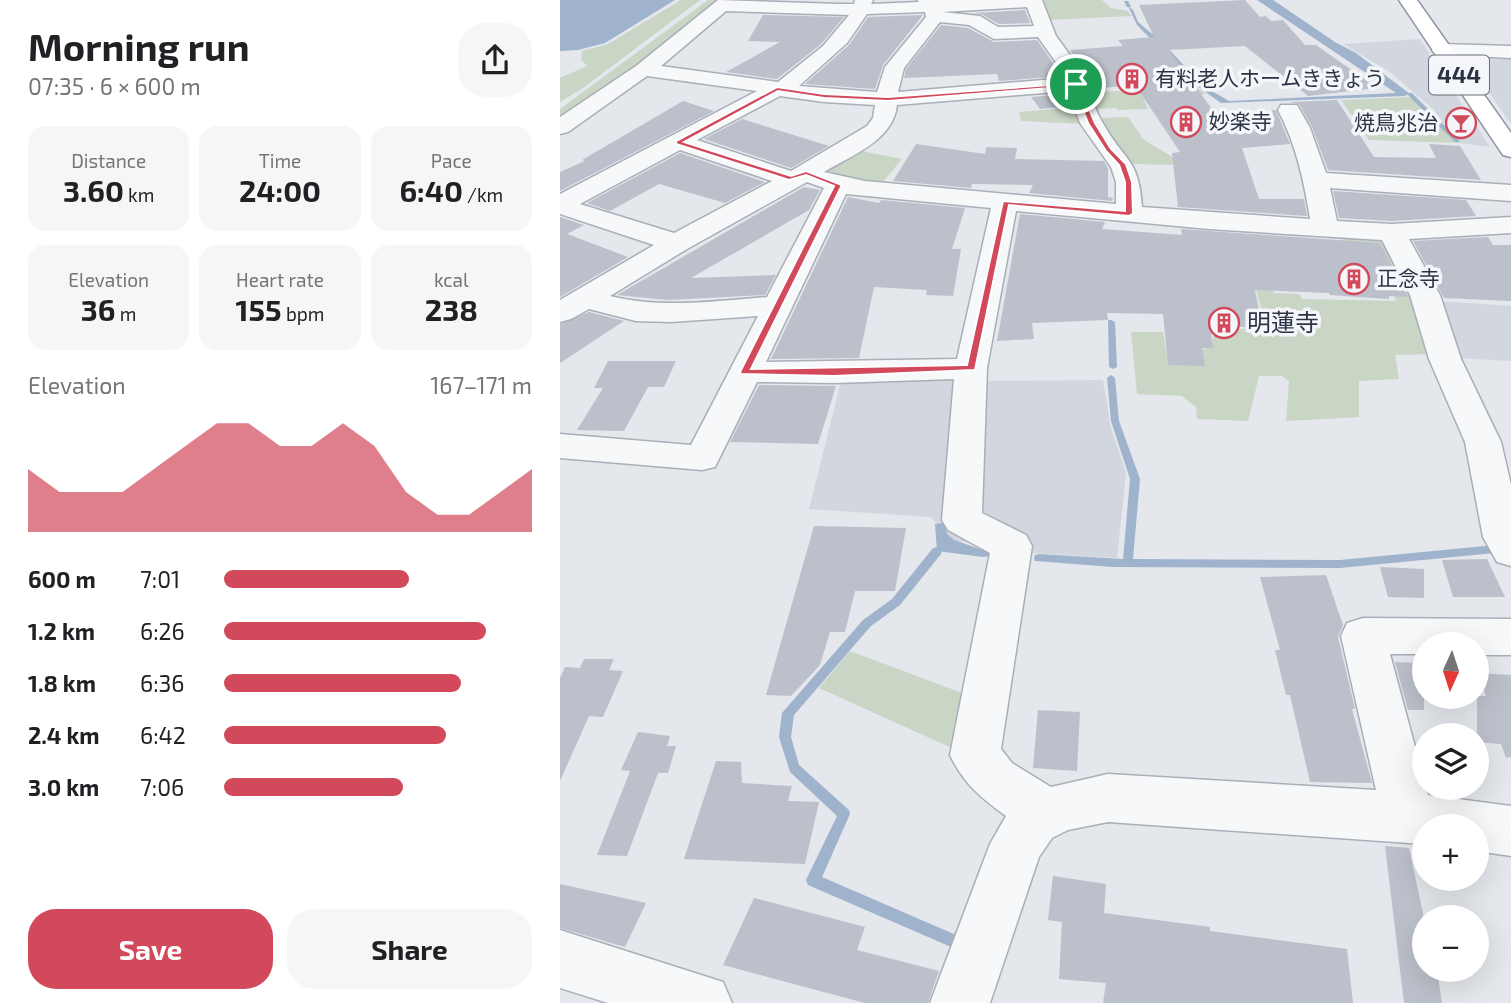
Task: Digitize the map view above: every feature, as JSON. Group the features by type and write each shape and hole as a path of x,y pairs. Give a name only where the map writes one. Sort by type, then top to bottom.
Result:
{"highway":[{"name":"444","path":"1408,0 1511,150"}],"street":[{"path":"560,127 643,70 727,3 761,9 863,5 931,8 1034,1 1058,54 1079,81 1076,84 1091,123 1108,150 1122,164 1128,182 1129,214"},
{"path":"560,205 779,89 831,48 850,28 863,5"},
{"path":"931,8 974,20 994,33 1046,31"},
{"path":"571,305 875,131 884,119 890,77 931,8"},
{"path":"1442,50 1511,51"},
{"path":"643,70 696,75 824,96 888,99 1076,84"},
{"path":"1289,110 1299,128 1316,180 1325,226"},
{"path":"678,142 838,185 1005,203 1392,232 1511,225"},
{"path":"1316,180 1511,192"},
{"path":"560,446 702,458 838,185"},
{"path":"1005,203 971,368 962,520 1012,546 975,755 994,779 1047,814"},
{"path":"560,205 677,243"},
{"path":"1392,232 1425,295 1445,359 1483,442 1503,537 1511,551"},
{"path":"571,305 671,313 778,305"},
{"path":"745,372 834,373 971,368"},
{"path":"1408,817 1363,636 1511,637"},
{"path":"960,1003 1017,844 1034,820 1063,807 1108,798 1408,817 1511,831"},
{"path":"560,959 702,1003"}],"shaded area":[{"path":"1420,39 1490,147 1459,143 1433,109 1390,72 1343,44"},
{"path":"1478,53 1511,54 1511,124 1464,57"},
{"path":"1438,301 1511,306 1511,361 1457,358"},
{"path":"954,374 975,381 1103,380 1111,428 1126,473 1117,558 1018,552 977,540 954,542 931,517 809,509 842,377"}],"green space":[{"path":"681,0 700,0 583,88 560,102 560,78 587,66 581,59 582,51 608,44"},
{"path":"708,0 720,0 630,71 560,118 560,109"},
{"path":"1036,0 1102,0 1111,8 1128,11 1131,16 1048,20"},
{"path":"1195,86 1206,94 1144,100 1148,109 1092,109 1085,93"},
{"path":"1412,97 1459,143 1369,140 1341,100"},
{"path":"1080,107 1086,124 1021,121 1019,112"},
{"path":"1128,117 1144,140 1171,156 1180,165 1128,164 1096,118"},
{"path":"856,150 902,159 878,188 830,177 827,170"},
{"path":"1341,231 1392,242 1435,354 1395,355 1399,379 1359,381 1359,417 1286,421 1289,381 1282,376 1259,376 1248,421 1197,419 1196,407 1182,396 1137,394 1131,332 1163,332 1168,363 1211,346 1216,328 1244,329 1248,322 1265,323 1255,285 1262,260 1274,293 1299,294 1302,299 1396,301 1383,263 1346,257"},
{"path":"850,651 973,697 963,753 819,688"}],"water":[{"path":"560,0 675,0 605,43 578,50 560,51"},
{"path":"1257,0 1273,0 1356,53 1410,94 1221,103 1197,86 1137,25 1128,6 1133,10 1138,22 1164,44 1203,86 1229,101 1396,93"},
{"path":"944,523 947,534 954,540 997,555 983,557 937,551 935,524"}],"building":[{"path":"1245,0 1260,17 1266,16 1271,21 1283,20 1305,45 1316,45 1377,88 1308,96 1245,46 1169,50 1217,116 1276,110 1290,144 1242,148 1259,199 1304,199 1307,216 1178,207 1172,153 1180,152 1137,88 1125,89 1123,86 1091,89 1091,79 1070,50 1123,46 1118,40 1154,37 1139,5"},
{"path":"1025,10 1030,23 999,24 974,13"},
{"path":"763,15 844,17 821,44 777,79 726,72 780,42 748,41"},
{"path":"923,15 883,65 875,89 805,84 849,45 868,17"},
{"path":"941,25 968,28 994,42 1037,40 1062,76 999,81 997,74 904,78 906,69"},
{"path":"1066,94 1071,106 1040,109 1031,97"},
{"path":"1337,100 1374,157 1436,158 1429,144 1460,146 1481,180 1328,170 1312,127 1299,104 1290,102"},
{"path":"683,101 714,111 560,191 560,172 585,161 582,160"},
{"path":"742,119 829,146 791,168 704,139"},
{"path":"916,144 985,154 986,147 1017,148 1015,159 1104,161 1108,168 1108,197 1113,198 1112,201 1029,193 1033,185 972,184 971,188 893,181"},
{"path":"680,153 765,182 725,203 659,184 610,211 587,203"},
{"path":"804,187 820,190 809,210 691,278 776,275 765,295 668,300 617,295"},
{"path":"1333,191 1466,200 1476,216 1392,221 1339,218"},
{"path":"848,197 879,203 881,200 965,208 952,249 961,249 953,296 926,295 927,290 874,287 859,358 771,359"},
{"path":"1020,214 1105,222 1102,229 1182,235 1181,229 1380,243 1408,297 1389,296 1389,299 1255,290 1261,320 1249,320 1251,327 1210,326 1213,348 1202,348 1205,366 1168,365 1163,314 1107,313 1108,320 1032,323 1034,339 997,341"},
{"path":"560,217 584,225 567,234 628,257 560,297"},
{"path":"1488,237 1493,245 1511,245 1511,301 1444,298 1413,241"},
{"path":"589,312 624,321 560,363 560,324"},
{"path":"608,361 676,361 664,387 648,387 624,431 577,430 603,388 594,388"},
{"path":"759,385 836,386 818,444 730,442"},
{"path":"814,526 906,528 895,591 855,591 845,632 830,632 820,665 791,696 766,695"},
{"path":"1487,559 1505,597 1453,597 1442,560"},
{"path":"1380,567 1424,569 1424,598 1388,597"},
{"path":"1326,575 1343,625 1338,637 1355,709 1352,709 1372,783 1310,782 1290,695 1286,695 1275,650 1280,650 1260,577"},
{"path":"584,659 614,659 609,670 623,671 603,717 589,716 560,781 560,678 565,667 580,668"},
{"path":"1395,662 1412,663 1412,709 1424,710 1408,710"},
{"path":"1489,674 1511,675 1511,757 1506,758 1501,744 1489,743 1489,723 1477,723 1477,709 1489,709"},
{"path":"1038,710 1080,712 1077,771 1033,768"},
{"path":"638,732 670,736 667,746 676,746 668,773 658,773 627,856 597,855 630,771 621,770"},
{"path":"716,761 741,762 742,783 792,786 788,801 819,802 805,864 684,859"},
{"path":"1385,846 1409,848 1412,891 1418,891 1421,905 1412,905 1412,982 1439,982 1442,1003 1404,1003"},
{"path":"1053,876 1106,884 1104,913 1210,927 1210,931 1347,949 1353,1003 1103,1003 1106,983 1059,979 1062,922 1048,920"},
{"path":"560,884 646,903 625,947 560,928"},
{"path":"754,898 865,927 857,950 939,971 928,1003 865,1003 723,965"}],"waterway":[{"path":"1126,2 1129,6"},
{"path":"1410,94 1457,141"},
{"path":"1111,322 1113,367"},
{"path":"1111,378 1115,421 1135,479 1128,563"},
{"path":"1039,558 1113,563 1340,564 1495,549"},
{"path":"937,551 896,602 867,623 788,713 785,737 794,768 844,814 813,880 965,946"}],"place":[{"name":"有料老人ホームききょう","path":"1132,79"},
{"name":"妙楽寺","path":"1186,122"},
{"name":"焼鳥兆治","path":"1461,123"},
{"name":"正念寺","path":"1354,279"},
{"name":"明蓮寺","path":"1224,323"}],"route":[{"path":"1076,84 1091,123 1108,150 1122,164 1128,182 1129,214 1005,203 971,368 834,373 745,372 838,185 806,173 792,179 678,142 777,89 824,96 888,99 1076,84"}]}
